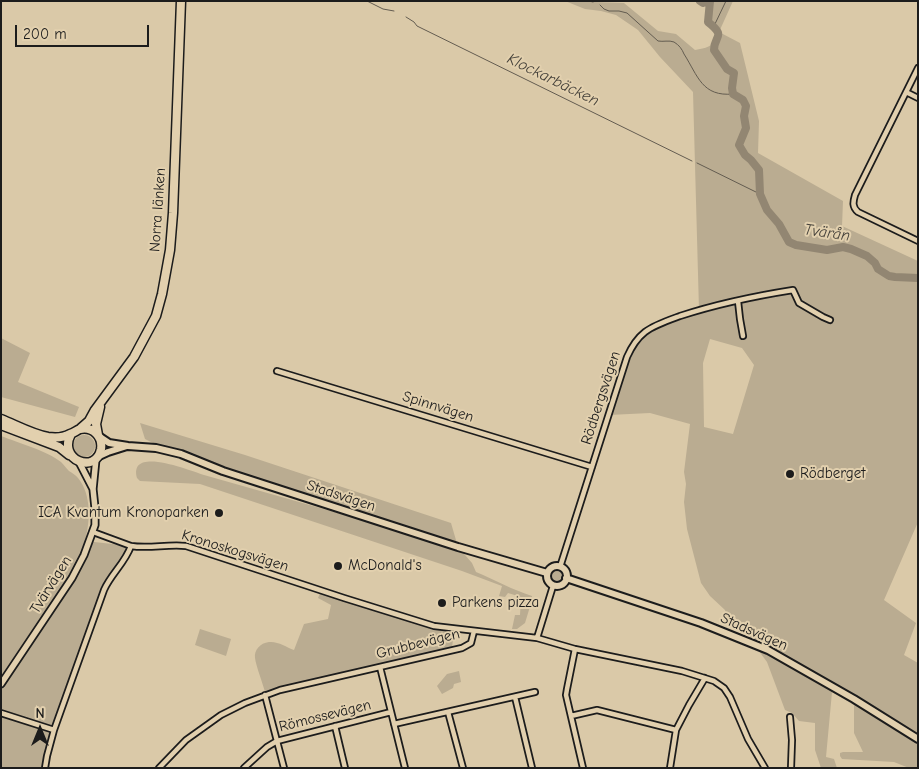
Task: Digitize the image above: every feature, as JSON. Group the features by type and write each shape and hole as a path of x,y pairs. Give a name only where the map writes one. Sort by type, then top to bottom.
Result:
{"highway":[{"name":"Norra länken","path":"81,428 89,421 134,357 156,316 162,294 170,250 173,213 181,1"},
{"name":"Norra länken","path":"99,436 96,424 101,403"},
{"path":"1,419 56,438 64,437 81,428 88,429 99,436 101,448 96,458 91,462 76,460 59,447 1,425"},
{"path":"71,434 68,438 68,448 70,454 76,460"}],"main road":[{"name":"Stadsvägen","path":"99,436 109,442 128,446 156,448 181,454 223,471 458,547 547,573"},
{"name":"Stadsvägen","path":"96,458 128,446"},
{"path":"552,567 560,567 565,570 566,578 562,585 553,586 548,582 547,573 552,567"},
{"name":"Stadsvägen","path":"566,578 713,628 768,650 854,699 918,739"}],"street":[{"path":"918,68 855,195 853,205 858,212 918,241"},
{"path":"906,92 918,98"},
{"name":"Rödbergsvägen","path":"560,567 627,357 633,344 645,332 668,320 699,310 793,290 799,303 830,320"},
{"path":"738,301 743,336"},
{"name":"Spinnvägen","path":"277,370 592,467"},
{"name":"Tvärvägen","path":"1,684 72,578 84,555 95,525 92,489 96,458"},
{"name":"Tvärvägen","path":"76,460 92,489"},
{"name":"Kronoskogsvägen","path":"93,532 130,546 186,546 434,626 474,631"},
{"path":"45,768 46,756 54,730 108,580 124,560 130,546"},
{"path":"537,638 553,586"},
{"name":"Grubbevägen","path":"159,768 186,740 245,702 280,690 466,647 472,640 474,631 537,638 575,649 682,671 714,681 724,688 730,696 748,739 765,768"},
{"path":"575,649 566,695 584,768"},
{"path":"380,667 404,768"},
{"path":"670,768 676,730 705,678"},
{"path":"394,724 535,692"},
{"path":"265,695 284,768"},
{"path":"515,697 532,768"},
{"path":"571,716 597,710 676,730"},
{"name":"Römossevägen","path":"244,768 277,740 391,712"},
{"path":"448,712 464,768"},
{"path":"1,713 54,730"},
{"path":"790,716 792,740 791,768"},
{"path":"335,726 345,768"}],"shaded area":[{"path":"565,1 624,3 658,31 676,34 695,50 714,43 719,37 718,32 708,22 710,1 733,1 719,32 740,43 759,121 758,153 843,201 842,226 918,261 918,522 884,600 916,623 904,655 918,663 918,768 909,768 894,762 842,759 840,753 863,752 854,733 854,705 832,692 826,757 834,759 837,768 821,768 815,750 815,723 799,721 792,713 785,710 767,662 753,643 749,633 728,626 725,610 710,596 701,583 687,529 684,502 686,484 684,472 690,424 650,413 609,415 627,357 645,332 699,310 693,92 638,30 616,15 585,9","holes":["710,339 742,348 754,365 733,434 704,427 703,363"]},
{"path":"1,338 30,353 18,382 79,407 75,417 1,397"},
{"path":"140,423 245,455 451,523 458,547 472,563 476,572 532,596 525,623 517,629 512,629 515,615 520,615 521,597 508,593 505,597 499,596 502,586 462,571 200,484 140,481 137,478 137,468 142,463 151,461 175,465 204,475 440,542 223,471 145,439"},
{"path":"84,435 92,438 95,446 92,454 84,457 76,454 73,446 76,438"},
{"path":"1,436 48,454 61,462 77,477 83,485 88,500 89,517 85,541 131,546 108,580 54,730 45,768 1,768"},
{"path":"556,568 562,570 564,576 562,582 556,584 550,582 548,576 550,570"},
{"path":"321,591 448,628 452,639 451,650 265,692 256,661 255,655 257,650 260,645 272,642 294,650 304,624 328,619 331,605 318,598"},
{"path":"200,629 231,639 226,656 195,645"},
{"path":"459,671 461,682 454,684 453,688 442,694 437,686 447,674"}],"waterway":[{"name":"Klockarbäcken","path":"367,1 383,9 394,11"},
{"path":"589,1 593,2"},
{"name":"Tvärån","path":"700,1 703,3 710,1"},
{"name":"Tvärån","path":"710,1 708,22 718,33 714,50 727,69 734,73 733,94 743,100 746,106 744,116 746,128 739,145 745,155 759,170 760,194 767,210 779,224 789,242 827,250 843,247 851,249 867,256 875,263 878,269 889,276 918,278"},
{"path":"714,26 726,1"},
{"path":"600,5 609,11 627,13 658,41 676,43 702,83 714,92 733,94"},
{"name":"Klockarbäcken","path":"406,17 417,26 692,161"},
{"name":"Klockarbäcken","path":"697,163 760,194"}],"place":[{"name":"Rödberget","path":"790,474"},
{"name":"ICA Kvantum Kronoparken","path":"219,513"},
{"name":"McDonald's","path":"338,566"},
{"name":"Parkens pizza","path":"442,603"}]}
